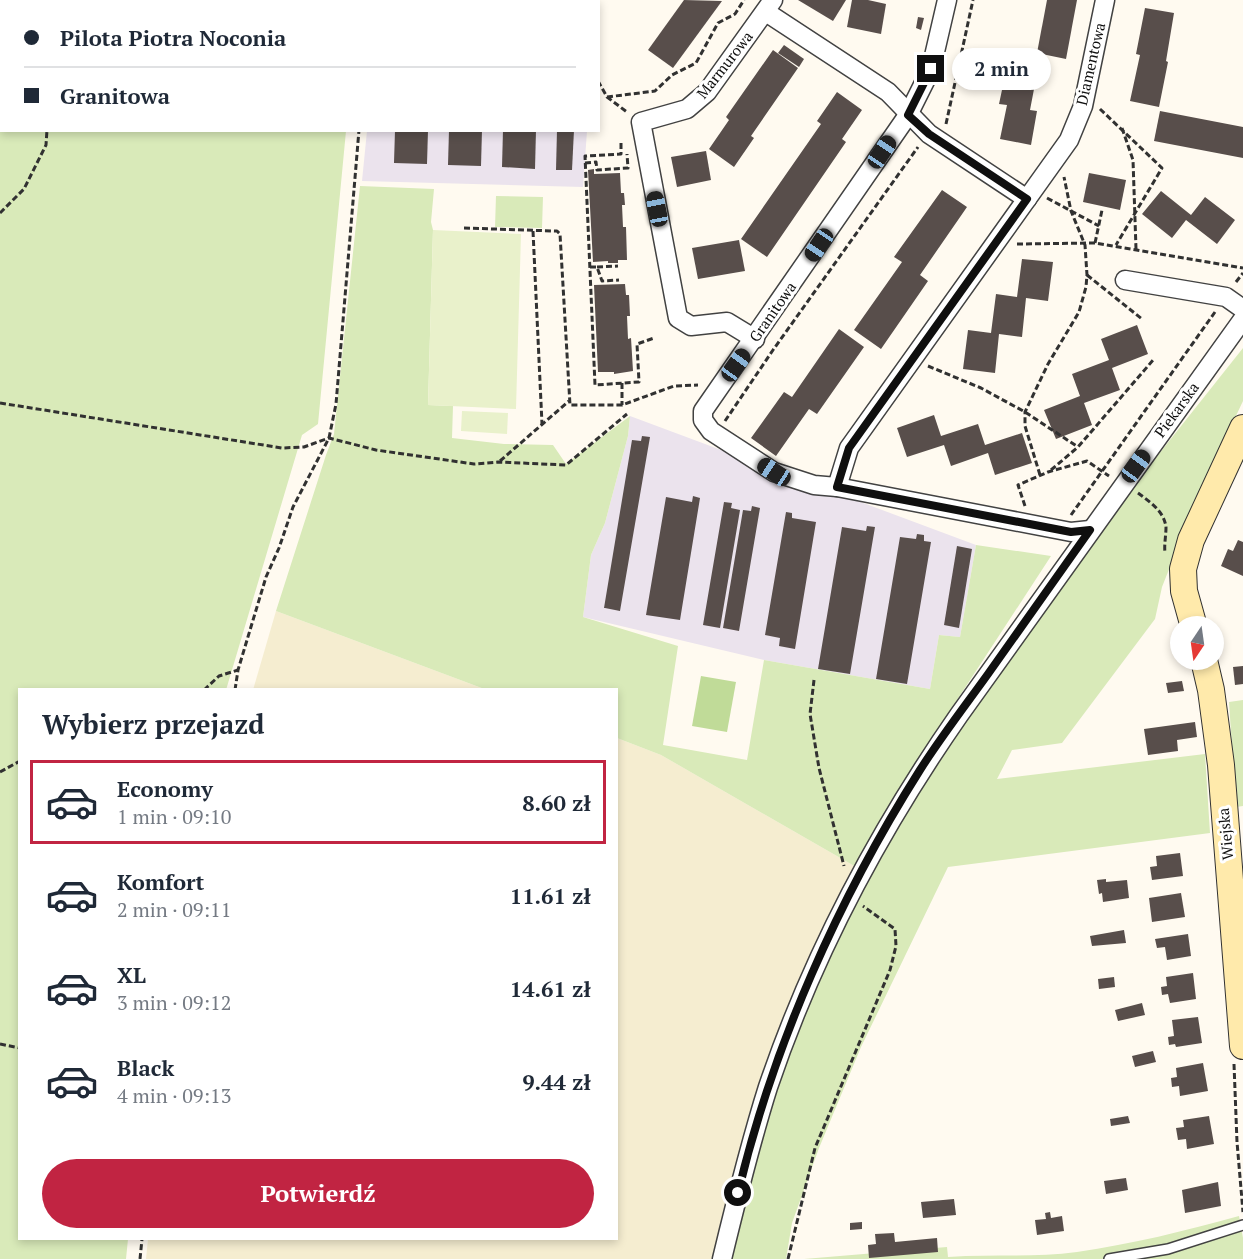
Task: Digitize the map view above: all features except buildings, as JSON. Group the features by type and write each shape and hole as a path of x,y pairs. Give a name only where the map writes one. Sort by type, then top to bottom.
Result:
{"street":[{"name":"Granitowa","path":"947,0 931,69 908,115 703,411 703,420 711,431 774,472 814,485 837,487 1071,532 1090,530"},
{"name":"Diamentowa","path":"837,487 849,448 1036,198 1069,140 1079,114 1105,0"},
{"name":"Marmurowa","path":"641,122 687,109 707,92 769,6 888,92 929,134 1036,198"},
{"path":"641,122 678,318 691,326 727,322 755,339"},
{"path":"1125,280 1226,297 1243,309"},
{"name":"Piekarska","path":"722,1259 743,1171 769,1086 823,949 885,828 921,769 1122,485 1243,319"},
{"path":"1191,616 1184,591 1183,569 1191,540 1243,428"},
{"name":"Wiejska","path":"1206,670 1221,765 1242,1035"}],"lane":[{"path":"1109,1259 1168,1249 1243,1225"}],"path":[{"path":"608,97 655,91 672,75 696,63 718,23 735,14 744,0"},
{"path":"724,423 780,340 918,147 935,127 945,133 973,0"},
{"path":"600,84 608,97 641,122"},
{"path":"1096,105 1162,168 1116,245"},
{"path":"1121,127 1133,160 1136,249"},
{"path":"0,213 24,189 46,145 47,132"},
{"path":"235,688 238,670 266,577 293,507 328,438 336,404 359,132"},
{"path":"621,143 621,154 585,156 595,385 639,382 637,344 654,338"},
{"path":"585,163 596,162 598,172 628,168 627,152"},
{"path":"1040,475 1025,426 1025,412 1048,364 1079,312 1087,275 1085,244 1071,211 1063,169"},
{"path":"1036,198 1071,211 1099,226"},
{"path":"1095,243 1102,210"},
{"path":"465,228 557,231 560,234 570,405 622,405 674,386 722,385"},
{"path":"533,230 542,424"},
{"path":"1010,244 1095,243 1116,245 1243,268"},
{"path":"590,267 615,265"},
{"path":"597,267 602,283 619,280"},
{"path":"1063,519 1070,515 1102,472 1243,273"},
{"path":"1087,275 1142,319"},
{"path":"1048,472 1078,447 1154,359"},
{"path":"927,365 981,388 1025,412 1078,447"},
{"path":"622,383 622,405"},
{"path":"498,462 569,401"},
{"path":"0,403 282,448 304,447 328,438 376,450 474,464 498,462 566,465 627,414"},
{"path":"1027,513 1018,485 1048,472 1087,460 1153,504 1162,515 1166,528 1165,554"},
{"path":"206,688 219,676 238,670"},
{"path":"788,1259 815,1148 890,970 896,945 895,929 851,894 819,768 810,714 814,680"},
{"path":"0,772 18,762"},
{"path":"0,1044 18,1048"},
{"path":"140,1259 142,1240"}],"shaded area":[{"path":"367,132 587,132 583,187 362,181"},
{"path":"630,416 976,545 960,637 939,635 930,689 764,660 583,617 591,555 605,523 628,436"},
{"path":"276,611 482,688 254,688"},
{"path":"618,738 661,755 856,867 813,951 779,1028 748,1117 712,1259 146,1259 148,1240 618,1240"}],"green space":[{"path":"0,132 346,132 318,424 302,435 227,688 18,688 18,1240 128,1240 126,1259 0,1259"},
{"path":"360,186 434,189 431,222 433,230 428,405 453,406 452,438 504,444 553,445 566,464 630,416 628,436 605,523 591,555 583,617 678,646 663,745 747,760 764,660 930,689 939,635 960,637 976,545 1051,556 897,792 856,867 661,755 618,738 618,688 482,688 276,611 334,434"},
{"path":"496,196 543,197 542,228 495,227"},
{"path":"433,230 521,234 516,409 428,405"},
{"path":"1243,348 1243,401 1199,494 1162,587 1155,619 1062,743 1012,750 997,779 1205,754 1210,833 948,867 861,1047 819,1148 792,1223 786,1259 730,1259 762,1132 796,1034 827,958 891,833 961,725 1139,479"},
{"path":"462,411 508,413 507,434 461,431"},
{"path":"701,676 736,682 727,732 692,726"},
{"path":"1243,700 1243,806 1236,807 1229,702"},
{"path":"1239,1216 1243,1238 1243,1259 804,1259 947,1247 948,1257 1061,1254 1138,1241"}],"route":[{"path":"738,1193 769,1086 800,1005 823,949 885,828 921,769 1090,530 1071,532 837,487 849,448 1027,199 929,134 908,115 931,69"}]}
